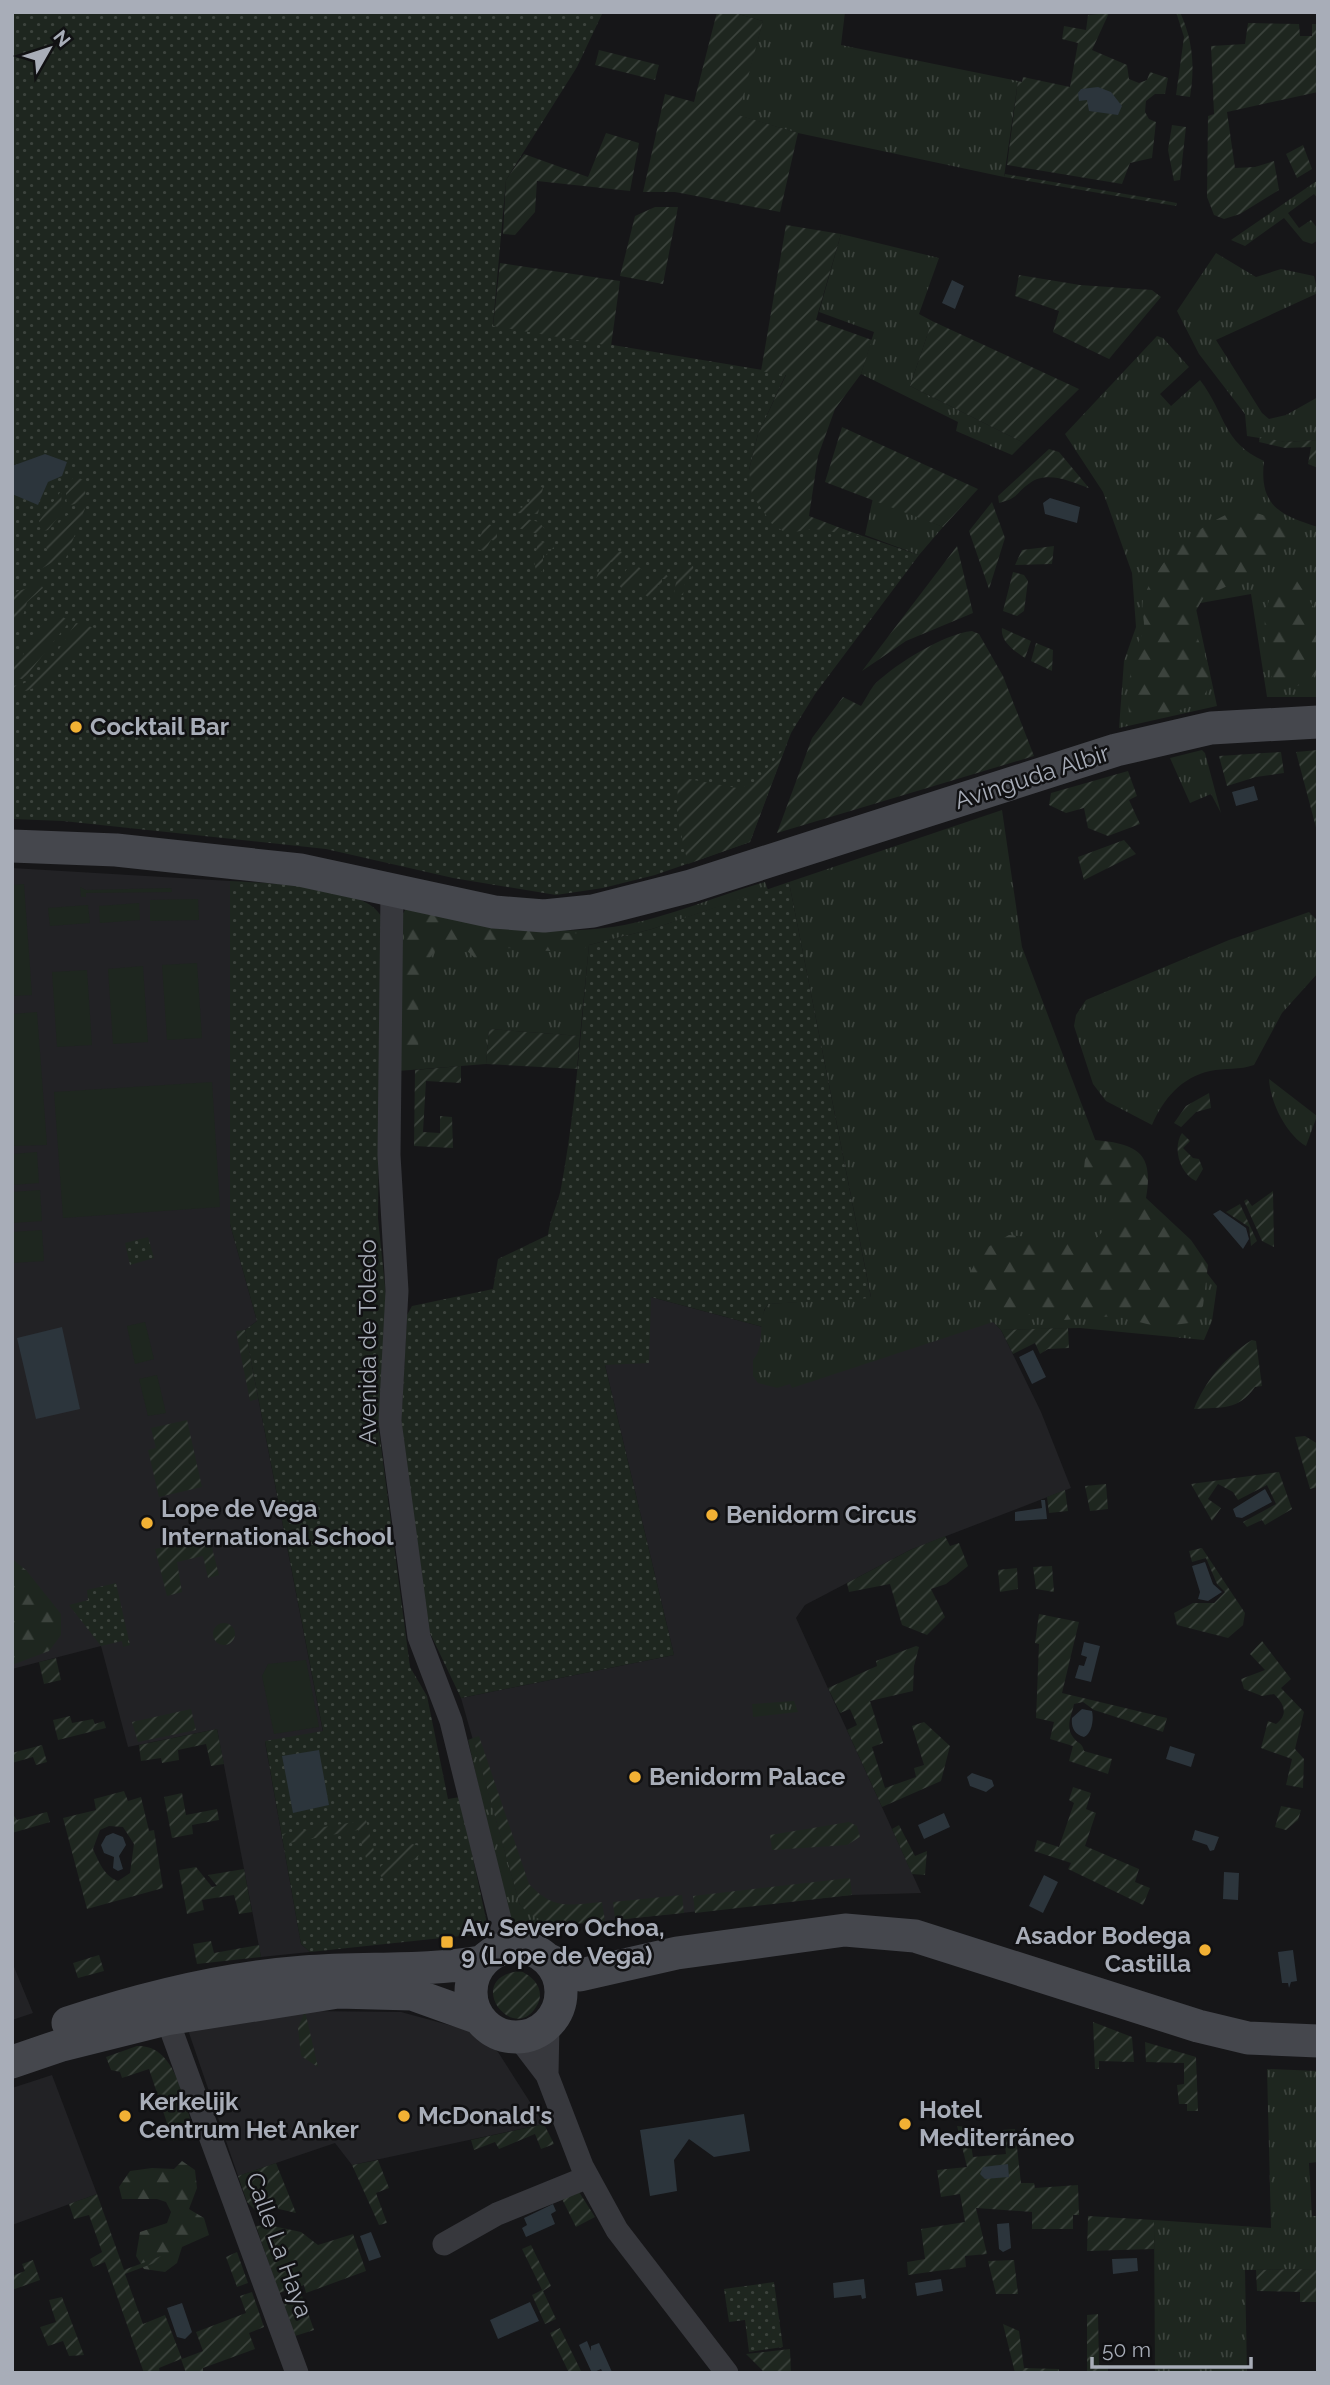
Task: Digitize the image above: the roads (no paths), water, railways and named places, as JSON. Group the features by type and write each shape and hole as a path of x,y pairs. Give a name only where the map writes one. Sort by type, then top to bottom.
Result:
{"street":[{"name":"Avinguda Albir","path":"12,846 116,850 300,870 494,912 544,916 593,911 752,866 1116,750 1211,729 1318,722"},
{"name":"Avenida de Toledo","path":"392,890 389,1155 397,1291 390,1421 419,1637 450,1721 494,1955"},
{"path":"494,1955 473,1975 470,1989 472,2005 489,2029 518,2037 533,2034 563,1999 677,1953 845,1930 915,1936 1198,2026 1248,2038 1318,2041"},
{"path":"12,2040 163,2007 303,1972 449,1968 494,1955 528,1949 547,1959 563,1999 547,2075"},
{"path":"12,2062 163,2007 338,1992 412,1994 479,2018"},
{"name":"Calle La Haya","path":"163,2007 297,2373"},
{"path":"518,2037 547,2075 588,2178 617,2230 727,2373"},
{"path":"444,2244 497,2214 588,2178"}],"place":[{"name":"Cocktail Bar","path":"76,727"},
{"name":"Benidorm Circus","path":"712,1515"},
{"name":"Lope de Vega International School","path":"147,1523"},
{"name":"Benidorm Palace","path":"635,1777"},
{"name":"Av. Severo Ochoa, 9 (Lope de Vega)","path":"447,1942"},
{"name":"Asador Bodega Castilla","path":"1205,1950"},
{"name":"Kerkelijk Centrum Het Anker","path":"125,2116"},
{"name":"McDonald's","path":"404,2116"},
{"name":"Hotel Mediterráneo","path":"905,2124"}]}
